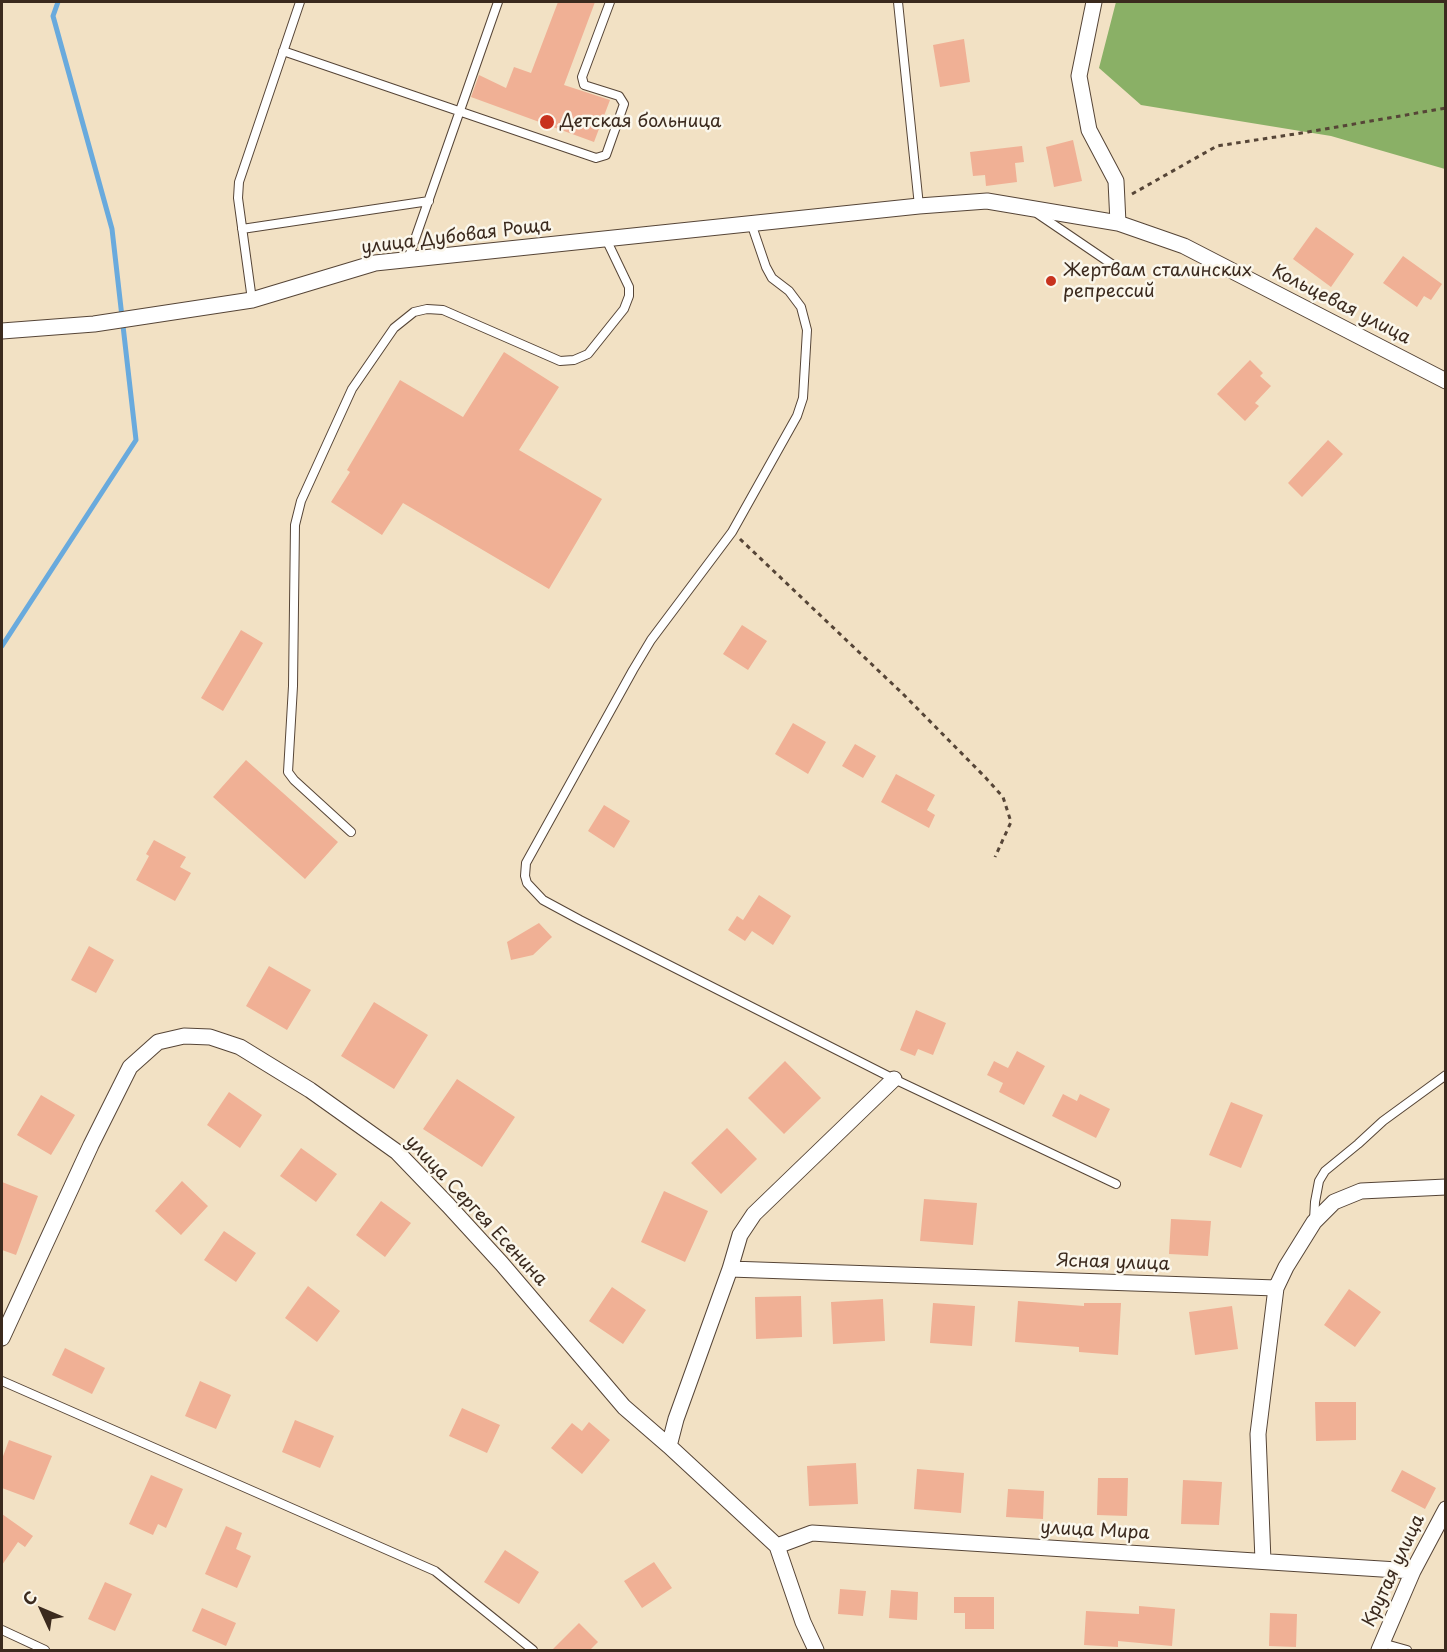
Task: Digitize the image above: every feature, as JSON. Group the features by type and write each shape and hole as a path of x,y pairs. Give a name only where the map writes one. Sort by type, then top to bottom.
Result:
{"street":[{"path":"1094,2 1079,76 1089,129 1116,181 1118,223"},
{"name":"улица Дубовая Роща","path":"2,331 94,324 252,300 375,263 919,206 987,201 1118,223"},
{"name":"Кольцевая улица","path":"1118,223 1184,246 1446,381"},
{"name":"улица Сергея Есенина","path":"2,1338 95,1136 130,1067 158,1042 184,1036 210,1036 240,1047 310,1090 397,1152 502,1264 624,1407 777,1546 803,1622 816,1650"},
{"path":"669,1446 676,1419 740,1235 754,1214 894,1078"},
{"path":"1263,1561 1258,1434 1276,1288 1314,1222 1334,1202 1361,1191 1446,1187"},
{"name":"Ясная улица","path":"730,1269 1276,1288"},
{"name":"Крутая улица","path":"1381,1647 1413,1571 1446,1509"},
{"name":"улица Мира","path":"777,1546 812,1533 1413,1571"}],"lane":[{"path":"252,300 238,198 239,182 300,2"},
{"path":"408,259 498,2"},
{"path":"283,51 596,158 606,155 624,104 619,96 584,85 582,77 610,2"},
{"path":"898,2 919,206"},
{"path":"242,229 429,201"},
{"path":"1029,208 1116,267"},
{"path":"751,224 769,273 789,291 801,307 807,330 803,398 797,416 732,532 651,640 633,670 526,863 526,883 543,900 580,920 894,1078 1116,1184"},
{"path":"351,832 294,780 288,771 293,687 295,525 300,501 352,389 394,328 414,312 428,309 443,310 560,361 574,360 588,354 624,309 629,296 629,287 606,239"},
{"path":"1314,1222 1318,1181 1325,1171 1383,1121 1446,1075"},
{"path":"2,1381 435,1571 533,1650"},
{"path":"2,1630 45,1650"},
{"path":"1381,1647 1407,1650"}],"path":[{"path":"1117,202 1217,146 1446,108"},
{"path":"732,532 903,694 1003,797 1011,822 995,857"}],"green space":[{"path":"1116,2 1445,2 1445,169 1331,136 1141,105 1099,68"}],"building":[{"name":"Детская больница","path":"558,2 595,2 564,85 610,100 594,142 471,97 479,75 506,88 514,67 531,73"},
{"path":"964,39 970,82 940,87 933,45"},
{"path":"1073,140 1082,181 1054,187 1046,147"},
{"path":"1022,146 1024,162 1015,163 1017,182 986,186 985,175 973,176 970,152"},
{"path":"1316,227 1354,254 1331,287 1293,259"},
{"path":"1403,256 1442,284 1431,300 1424,296 1417,307 1383,283"},
{"path":"504,352 559,387 519,450 602,499 549,589 403,503 382,535 331,502 350,472 347,470 400,380 463,417"},
{"path":"1250,360 1263,373 1260,376 1271,386 1255,403 1259,406 1245,421 1217,394"},
{"path":"1328,440 1343,454 1302,497 1288,483"},
{"path":"742,625 767,641 748,670 723,654"},
{"path":"241,630 263,643 223,711 201,698"},
{"path":"793,723 826,742 808,774 775,754"},
{"path":"855,744 876,756 863,778 842,766"},
{"path":"246,760 338,842 305,879 213,797"},
{"path":"896,774 935,795 927,810 935,815 929,828 881,802"},
{"path":"604,805 630,821 614,848 588,831"},
{"path":"154,840 186,857 180,867 191,873 175,901 136,880 149,856 146,854"},
{"path":"759,895 791,916 773,945 752,931 745,941 728,930 737,916 743,920"},
{"path":"539,923 552,937 533,955 511,960 507,942"},
{"path":"89,946 114,960 96,993 71,980"},
{"path":"269,966 311,990 287,1030 246,1006"},
{"path":"374,1002 428,1035 394,1089 341,1056"},
{"path":"916,1010 946,1023 933,1055 918,1049 915,1056 900,1050"},
{"path":"1017,1051 1045,1066 1024,1105 999,1092 1003,1083 987,1075 994,1061 1008,1068"},
{"path":"785,1061 821,1098 784,1134 748,1098"},
{"path":"457,1079 515,1117 482,1167 423,1129"},
{"path":"229,1092 262,1115 240,1148 207,1125"},
{"path":"1063,1094 1077,1101 1080,1094 1110,1109 1096,1138 1052,1116"},
{"path":"41,1095 75,1115 51,1155 17,1135"},
{"path":"1231,1102 1263,1115 1241,1168 1209,1155"},
{"path":"727,1128 757,1159 721,1194 691,1163"},
{"path":"301,1148 337,1174 316,1202 280,1176"},
{"path":"182,1181 208,1206 181,1235 155,1211"},
{"path":"2,1182 38,1196 16,1255 2,1250"},
{"path":"664,1191 708,1211 685,1262 641,1242"},
{"path":"924,1199 977,1203 973,1245 920,1241"},
{"path":"381,1201 411,1223 385,1257 356,1235"},
{"path":"1171,1219 1211,1221 1208,1256 1169,1254"},
{"path":"224,1231 256,1253 236,1282 204,1260"},
{"path":"308,1286 340,1311 317,1342 285,1318"},
{"path":"612,1287 646,1310 623,1344 589,1321"},
{"path":"1349,1289 1381,1312 1355,1347 1324,1325"},
{"path":"801,1296 802,1337 756,1339 755,1297"},
{"path":"883,1299 885,1341 833,1344 831,1302"},
{"path":"1018,1301 1084,1306 1084,1303 1121,1303 1118,1355 1079,1352 1079,1347 1015,1342"},
{"path":"933,1303 975,1306 972,1346 930,1343"},
{"path":"1232,1306 1238,1349 1195,1355 1189,1312"},
{"path":"65,1348 105,1368 92,1394 52,1375"},
{"path":"200,1381 231,1395 216,1429 185,1416"},
{"path":"1315,1402 1356,1402 1356,1440 1316,1441"},
{"path":"462,1408 500,1425 487,1453 449,1436"},
{"path":"295,1420 334,1436 320,1468 282,1452"},
{"path":"589,1422 610,1440 582,1474 551,1448 572,1423 582,1431"},
{"path":"9,1440 52,1456 34,1500 2,1488 2,1459"},
{"path":"856,1463 858,1504 809,1506 807,1466"},
{"path":"917,1469 964,1473 961,1513 914,1509"},
{"path":"1402,1470 1436,1488 1425,1509 1391,1491"},
{"path":"151,1475 183,1489 166,1528 158,1524 153,1535 129,1524"},
{"path":"1098,1478 1128,1478 1127,1516 1097,1515"},
{"path":"1183,1480 1222,1482 1219,1525 1181,1524"},
{"path":"1008,1489 1044,1491 1043,1519 1006,1517"},
{"path":"2,1514 33,1536 25,1547 18,1542 2,1565"},
{"path":"226,1526 242,1533 236,1549 251,1556 237,1588 205,1574"},
{"path":"505,1550 539,1572 519,1604 484,1582"},
{"path":"654,1562 672,1588 642,1608 624,1581"},
{"path":"105,1582 132,1594 115,1631 88,1619"},
{"path":"840,1589 866,1591 863,1616 838,1614"},
{"path":"891,1590 918,1592 917,1620 889,1618"},
{"path":"954,1597 994,1597 994,1629 965,1629 965,1613 954,1613"},
{"path":"1139,1606 1175,1609 1172,1646 1118,1641 1118,1647 1084,1645 1086,1611 1139,1614"},
{"path":"202,1608 236,1623 226,1646 192,1631"},
{"path":"1270,1613 1297,1614 1296,1647 1269,1646"},
{"path":"579,1623 598,1642 590,1650 552,1650"}],"waterway":[{"path":"2,646 136,440 112,229 53,16 58,2"}],"place":[{"name":"Детская больница","path":"547,122"},
{"name":"Жертвам сталинских репрессий","path":"1051,281"}]}
